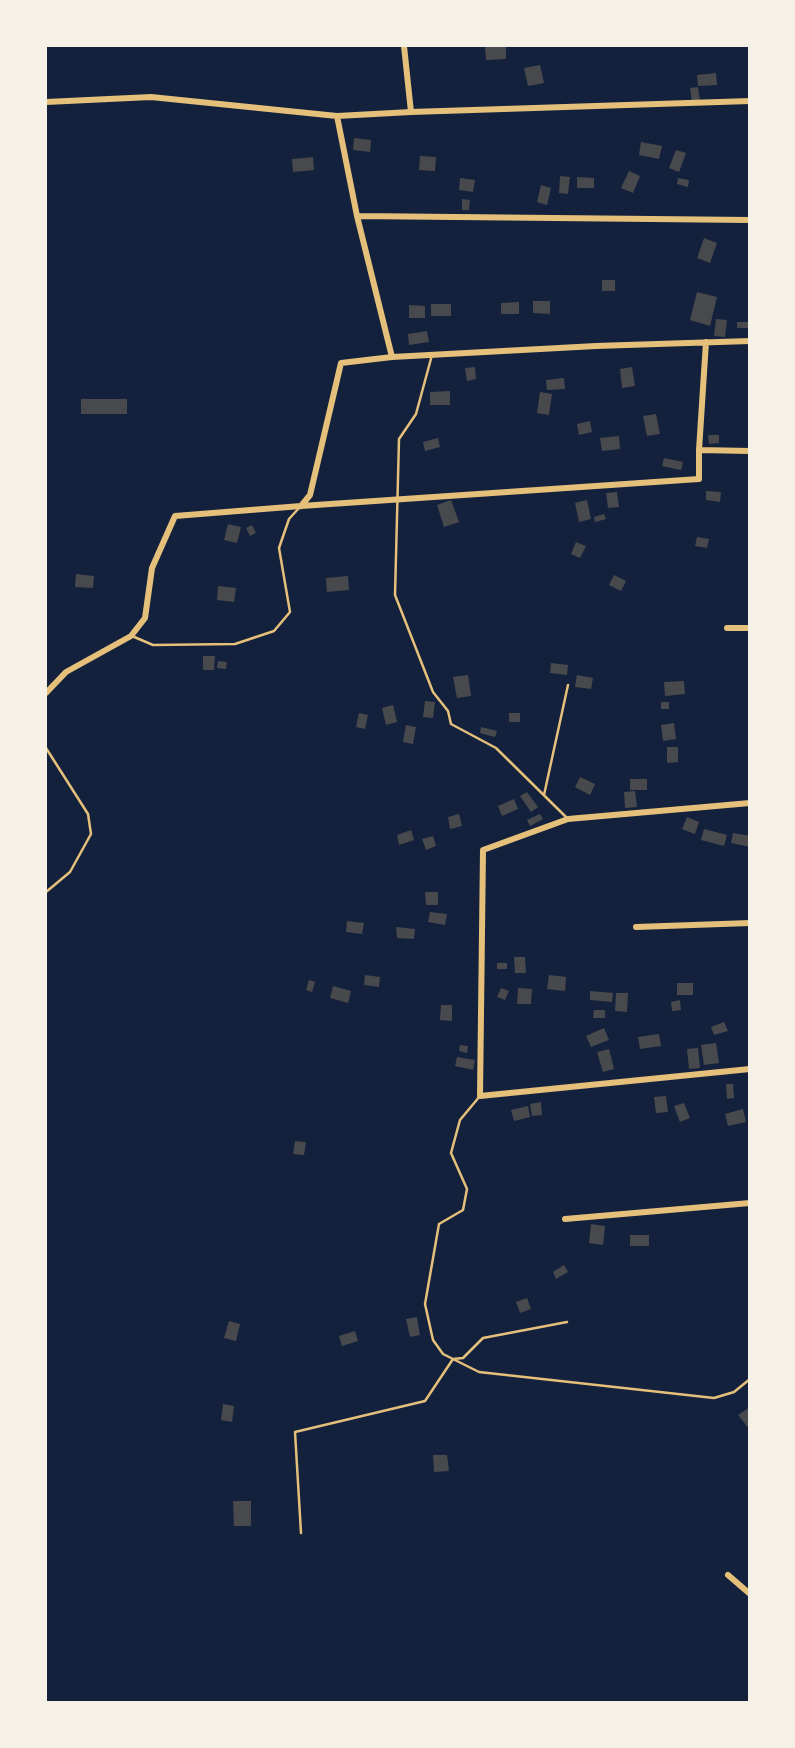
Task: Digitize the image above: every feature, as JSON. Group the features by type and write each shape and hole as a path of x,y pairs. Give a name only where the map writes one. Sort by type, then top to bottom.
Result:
{"street":[{"path":"404,46 411,112"},
{"path":"46,102 151,97 337,116 750,101"},
{"path":"337,116 392,357"},
{"path":"358,216 750,220"},
{"path":"301,506 310,495 341,363 392,357 596,345 750,341"},
{"path":"46,693 66,672 131,636 145,618 152,568 175,516 699,479 706,342"},
{"path":"699,450 750,452"},
{"path":"727,628 750,628"},
{"path":"750,803 568,819 483,849 480,1096 750,1069"},
{"path":"636,927 750,923"},
{"path":"565,1219 750,1203"},
{"path":"728,1575 750,1594"}],"lane":[{"path":"432,355 416,414 399,439 395,595 433,692 448,711 451,724 496,748 568,819"},
{"path":"131,636 153,645 235,644 274,631 290,612 279,548 289,519 301,506"},
{"path":"544,795 568,685"},
{"path":"480,1096 460,1120 451,1153 467,1189 463,1210 439,1224 425,1304 433,1340 443,1354 479,1372 714,1398 734,1392 750,1378"},
{"path":"453,1359 463,1358 483,1338 567,1322"},
{"path":"301,1533 295,1432 425,1401 453,1359"}],"path":[{"path":"46,748 88,814 90,834 70,872 46,892"}],"building":[{"path":"485,46 506,46 506,59 486,60"},
{"path":"540,65 544,83 528,86 524,68"},
{"path":"716,73 717,85 698,86 697,75"},
{"path":"698,87 700,101 692,102 690,88"},
{"path":"354,138 371,140 370,152 353,150"},
{"path":"641,142 662,146 659,159 639,155"},
{"path":"676,150 686,153 679,172 669,168"},
{"path":"420,156 436,157 435,171 419,170"},
{"path":"313,157 314,170 293,172 292,159"},
{"path":"629,171 640,176 633,193 621,188"},
{"path":"560,176 570,177 568,194 559,193"},
{"path":"577,177 594,178 594,188 577,188"},
{"path":"460,178 475,180 473,192 459,190"},
{"path":"678,178 689,180 688,187 677,184"},
{"path":"541,185 551,188 547,205 537,202"},
{"path":"462,199 470,200 469,210 462,210"},
{"path":"704,238 717,243 710,263 697,258"},
{"path":"602,280 615,280 615,291 602,291"},
{"path":"697,292 717,297 710,326 690,320"},
{"path":"533,301 550,301 550,314 533,313"},
{"path":"519,302 519,314 501,314 501,303"},
{"path":"431,304 451,304 451,316 431,316"},
{"path":"409,305 425,306 425,318 409,318"},
{"path":"716,319 727,320 725,337 714,336"},
{"path":"737,322 748,322 748,328 737,328"},
{"path":"427,331 429,342 409,345 408,334"},
{"path":"475,367 476,379 467,381 465,368"},
{"path":"632,367 635,386 622,388 620,369"},
{"path":"564,378 565,389 547,390 546,380"},
{"path":"450,391 450,405 430,405 430,392"},
{"path":"540,392 552,394 549,415 537,413"},
{"path":"81,399 127,399 127,414 81,414"},
{"path":"656,414 660,434 647,436 643,416"},
{"path":"590,421 592,432 579,435 577,424"},
{"path":"708,435 719,435 719,443 709,444"},
{"path":"619,436 620,449 602,451 600,438"},
{"path":"438,438 440,447 425,451 423,442"},
{"path":"664,458 683,462 681,470 662,466"},
{"path":"706,491 721,492 720,502 706,500"},
{"path":"617,492 619,507 608,508 606,493"},
{"path":"451,500 459,522 444,527 437,505"},
{"path":"587,500 591,519 579,522 575,503"},
{"path":"604,514 606,519 595,522 594,517"},
{"path":"228,524 241,527 237,543 224,540"},
{"path":"252,525 256,533 250,536 246,528"},
{"path":"697,537 709,539 707,548 695,546"},
{"path":"576,542 586,546 580,558 571,554"},
{"path":"76,574 94,576 93,588 75,587"},
{"path":"614,575 626,581 621,591 609,585"},
{"path":"348,576 349,590 327,592 326,578"},
{"path":"218,586 236,588 234,602 217,600"},
{"path":"203,656 215,656 214,670 203,670"},
{"path":"218,661 227,662 226,669 217,668"},
{"path":"551,663 568,665 567,675 550,673"},
{"path":"468,675 471,696 457,698 453,677"},
{"path":"577,675 593,678 591,689 575,687"},
{"path":"684,681 685,694 665,696 664,682"},
{"path":"425,701 435,702 433,718 423,717"},
{"path":"661,702 669,702 669,709 661,709"},
{"path":"393,705 397,722 386,725 382,708"},
{"path":"359,713 368,715 365,729 356,727"},
{"path":"509,713 520,713 520,722 509,722"},
{"path":"674,723 676,739 663,741 661,725"},
{"path":"406,725 416,727 413,744 403,742"},
{"path":"481,727 497,731 495,737 480,733"},
{"path":"667,747 678,747 678,762 667,763"},
{"path":"580,777 595,784 590,795 575,787"},
{"path":"630,779 647,779 647,790 630,790"},
{"path":"635,791 637,807 625,808 624,792"},
{"path":"527,792 538,807 531,812 520,796"},
{"path":"514,799 518,809 502,816 498,806"},
{"path":"459,814 462,826 450,829 448,817"},
{"path":"540,814 543,819 530,826 527,820"},
{"path":"687,817 699,822 695,834 682,829"},
{"path":"704,829 727,835 724,846 701,840"},
{"path":"411,830 414,840 399,845 397,835"},
{"path":"733,833 750,836 750,847 731,843"},
{"path":"433,836 436,846 426,850 422,839"},
{"path":"425,892 438,892 438,905 426,905"},
{"path":"430,912 447,914 445,925 428,922"},
{"path":"347,921 364,923 362,934 346,932"},
{"path":"396,927 415,929 414,939 397,938"},
{"path":"514,957 525,957 526,973 515,973"},
{"path":"497,963 507,963 507,969 497,969"},
{"path":"365,975 380,977 379,987 364,985"},
{"path":"549,975 566,977 565,991 547,989"},
{"path":"309,980 315,982 312,992 306,990"},
{"path":"677,983 693,983 693,995 677,995"},
{"path":"333,986 351,991 348,1003 330,998"},
{"path":"501,988 509,991 505,1000 497,997"},
{"path":"518,988 532,989 531,1004 517,1004"},
{"path":"590,991 613,993 612,1002 590,1000"},
{"path":"616,993 628,993 627,1012 615,1011"},
{"path":"680,1000 681,1010 672,1011 671,1002"},
{"path":"441,1005 452,1005 452,1021 440,1020"},
{"path":"594,1010 605,1010 605,1018 593,1018"},
{"path":"724,1022 728,1031 714,1035 711,1027"},
{"path":"604,1028 609,1040 591,1047 586,1036"},
{"path":"659,1034 661,1046 640,1049 638,1037"},
{"path":"716,1043 719,1063 704,1065 701,1045"},
{"path":"460,1045 468,1046 467,1053 459,1051"},
{"path":"698,1048 700,1068 689,1069 687,1049"},
{"path":"609,1049 614,1069 603,1072 597,1052"},
{"path":"457,1057 475,1060 473,1070 455,1066"},
{"path":"726,1084 733,1084 734,1098 727,1099"},
{"path":"666,1096 668,1112 656,1113 654,1097"},
{"path":"541,1102 542,1115 532,1116 530,1104"},
{"path":"684,1103 690,1118 680,1122 674,1106"},
{"path":"528,1106 530,1117 514,1121 511,1110"},
{"path":"743,1109 746,1122 728,1126 725,1114"},
{"path":"295,1141 306,1142 304,1155 293,1154"},
{"path":"591,1224 605,1226 603,1245 589,1243"},
{"path":"630,1235 649,1235 649,1246 630,1246"},
{"path":"564,1265 568,1272 556,1279 553,1272"},
{"path":"527,1298 531,1309 520,1313 516,1302"},
{"path":"417,1317 420,1335 410,1337 406,1319"},
{"path":"229,1321 240,1324 236,1341 224,1338"},
{"path":"355,1331 358,1341 342,1346 339,1336"},
{"path":"223,1404 234,1406 232,1422 221,1420"},
{"path":"750,1407 750,1430 738,1415"},
{"path":"433,1455 447,1455 449,1471 434,1472"},
{"path":"233,1501 251,1501 251,1526 234,1526"}]}
